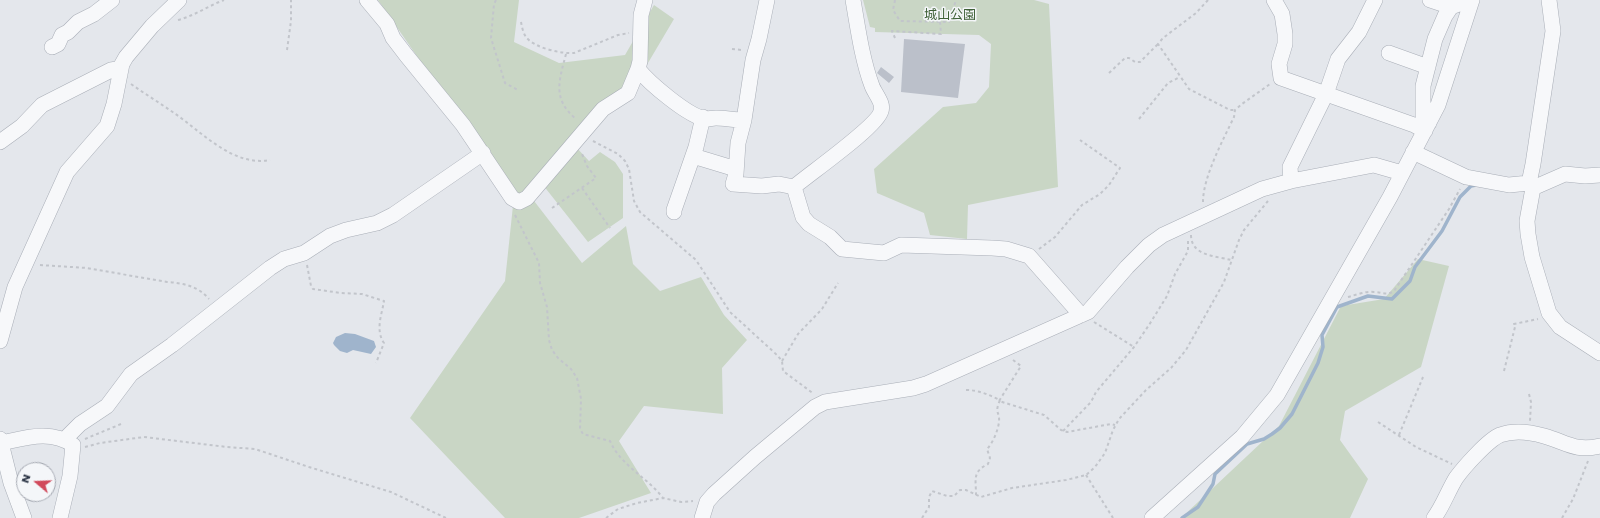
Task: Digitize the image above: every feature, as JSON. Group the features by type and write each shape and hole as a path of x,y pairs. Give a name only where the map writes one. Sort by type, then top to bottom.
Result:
{"street":[{"path":"52,47 58,44 62,35 68,32 78,22 94,14 112,0"},
{"path":"0,341 15,287 67,172 107,126 114,104 122,64 154,23 179,0"},
{"path":"367,0 387,24 393,38 463,125 512,198 516,201 522,201 527,198 578,135 603,109 628,93 638,69 641,50 641,15 645,0"},
{"path":"767,0 753,60 744,120 736,151 736,174 733,184 742,186 779,184 794,187 866,130 880,116 882,111 881,105 872,87 865,63 853,0"},
{"path":"1274,0 1282,14 1285,34 1285,44 1279,64 1281,78 1414,124 1427,127"},
{"path":"1291,181 1290,167 1326,94 1338,59 1358,32 1375,0"},
{"path":"1430,0 1451,7"},
{"path":"1549,0 1552,31 1533,164 1527,222 1528,234 1532,257 1550,315 1560,327 1600,353"},
{"path":"1152,518 1242,437 1262,415 1277,395 1390,197 1427,127 1438,105 1472,1 1465,1 1451,7 1445,16 1435,39 1422,93 1424,104 1423,116 1427,127"},
{"path":"1389,53 1428,67"},
{"path":"0,142 22,126 42,105 111,70 117,69 120,76"},
{"path":"638,69 646,79 685,109 703,118 744,120"},
{"path":"674,212 693,156 703,118"},
{"path":"1413,152 1466,177 1509,185 1531,186 1565,174 1585,176 1600,175"},
{"path":"60,518 70,476 70,445 80,424 107,406 132,374 172,345 270,268 284,259 304,253 330,236 346,230 377,223 393,215 483,153"},
{"path":"693,156 736,168"},
{"path":"702,518 709,500 755,457 816,407 825,402 919,386 1088,312 1127,267 1163,235 1192,225 1262,189 1271,186 1374,165 1402,174"},
{"path":"794,187 803,217 809,224 830,237 842,249 884,253 901,245 1006,249 1028,256 1083,314"},
{"path":"1434,518 1456,478 1463,469 1478,453 1500,435 1530,432 1577,448 1596,447"},
{"path":"24,518 0,441 40,436 56,436 70,445"}],"path":[{"path":"154,23 161,24 189,17 224,0"},
{"path":"287,50 291,21 291,0"},
{"path":"496,0 494,4 491,38 505,82 518,90"},
{"path":"894,0 893,10 900,21 940,22 949,22 956,0"},
{"path":"1109,73 1125,58 1129,58 1135,62 1140,62 1163,38 1196,13 1208,0"},
{"path":"521,22 527,39 556,52 566,54 580,51 618,35 641,31"},
{"path":"895,38 892,32 941,34 940,22"},
{"path":"1158,44 1189,89 1230,110 1235,110"},
{"path":"552,208 596,178 587,166 578,135 561,102 559,93 560,79 566,54"},
{"path":"120,76 154,98 227,151 258,162 270,160"},
{"path":"1138,120 1168,83 1180,77"},
{"path":"1204,208 1203,195 1205,187 1216,157 1234,117 1235,110 1267,84 1278,82 1281,78"},
{"path":"578,135 618,154 626,161 629,169 634,201 640,212 696,260 730,312 782,361"},
{"path":"1028,256 1055,237 1085,202 1100,194 1120,168 1080,140"},
{"path":"1333,298 1338,300 1367,292 1390,294 1394,291 1449,209 1466,177"},
{"path":"922,518 929,507 929,498 932,491 947,496 954,496 960,490 966,490 981,497 1012,488 1066,480 1086,475 1101,459 1115,425 1146,390 1171,368 1186,350 1224,282 1231,260 1244,230 1271,198 1271,186"},
{"path":"582,188 610,228"},
{"path":"515,214 539,263 540,283 547,307 549,340 552,350 558,358 571,369 577,378 581,399 580,429 583,434 610,442 614,451 624,462 663,498"},
{"path":"1192,225 1192,243 1198,251 1231,260"},
{"path":"1063,430 1091,402 1096,392 1134,347 1149,325 1166,296 1175,274 1188,251 1188,238 1192,225"},
{"path":"304,253 311,286 313,289 362,294 384,301 379,319 381,338 384,343 376,363"},
{"path":"26,262 52,267 87,268 180,283 197,288 203,292 217,309"},
{"path":"825,402 783,371 782,361 798,334 822,309 838,283"},
{"path":"1083,314 1134,347"},
{"path":"1504,371 1514,324 1550,315"},
{"path":"976,495 976,475 979,468 988,464 990,458 987,449 992,445 999,421 996,408 1021,366 1003,350"},
{"path":"1399,436 1424,377"},
{"path":"966,390 975,390 986,393 1000,400 999,401 1044,415 1063,430 1071,432 1111,424 1115,425"},
{"path":"1528,394 1531,402 1530,432"},
{"path":"1378,422 1416,447 1463,469"},
{"path":"70,445 121,424"},
{"path":"70,445 100,443 144,437 255,449 391,492 446,518"},
{"path":"1562,518 1596,447"},
{"path":"1086,475 1114,518"},
{"path":"606,518 618,509 637,503 663,498 681,502 704,498 709,500"}],"green space":[{"path":"378,0 519,0 514,42 559,63 625,55 654,5 674,19 645,68 619,90 576,147 589,161 600,152 615,162 623,174 623,218 588,242 543,185 531,197 582,263 626,226 633,264 660,291 701,277 724,315 747,340 722,368 723,414 644,406 619,441 651,493 579,518 505,518 410,418 505,281 514,196"},
{"name":"城山公園","path":"863,0 1034,0 1049,4 1058,187 968,205 967,239 930,235 924,213 877,193 874,169 943,107 976,103 989,87 991,44 979,35 875,32 875,28 870,27"},
{"path":"1418,259 1449,266 1421,367 1345,411 1340,440 1368,479 1350,518 1181,518 1279,426 1341,306 1384,299"}],"water":[{"path":"345,333 355,334 374,341 376,347 371,354 353,350 347,353 340,351 333,343 336,337"}],"building":[{"path":"904,39 965,44 958,98 901,92"},
{"path":"881,67 894,77 889,83 877,73"}],"waterway":[{"path":"1182,518 1198,507 1213,484 1215,474 1247,444 1264,439 1272,434 1280,428 1292,414 1318,363 1323,347 1322,335 1337,307 1368,296 1392,299 1410,281 1415,267 1442,231 1460,197 1471,186 1476,185"}]}
